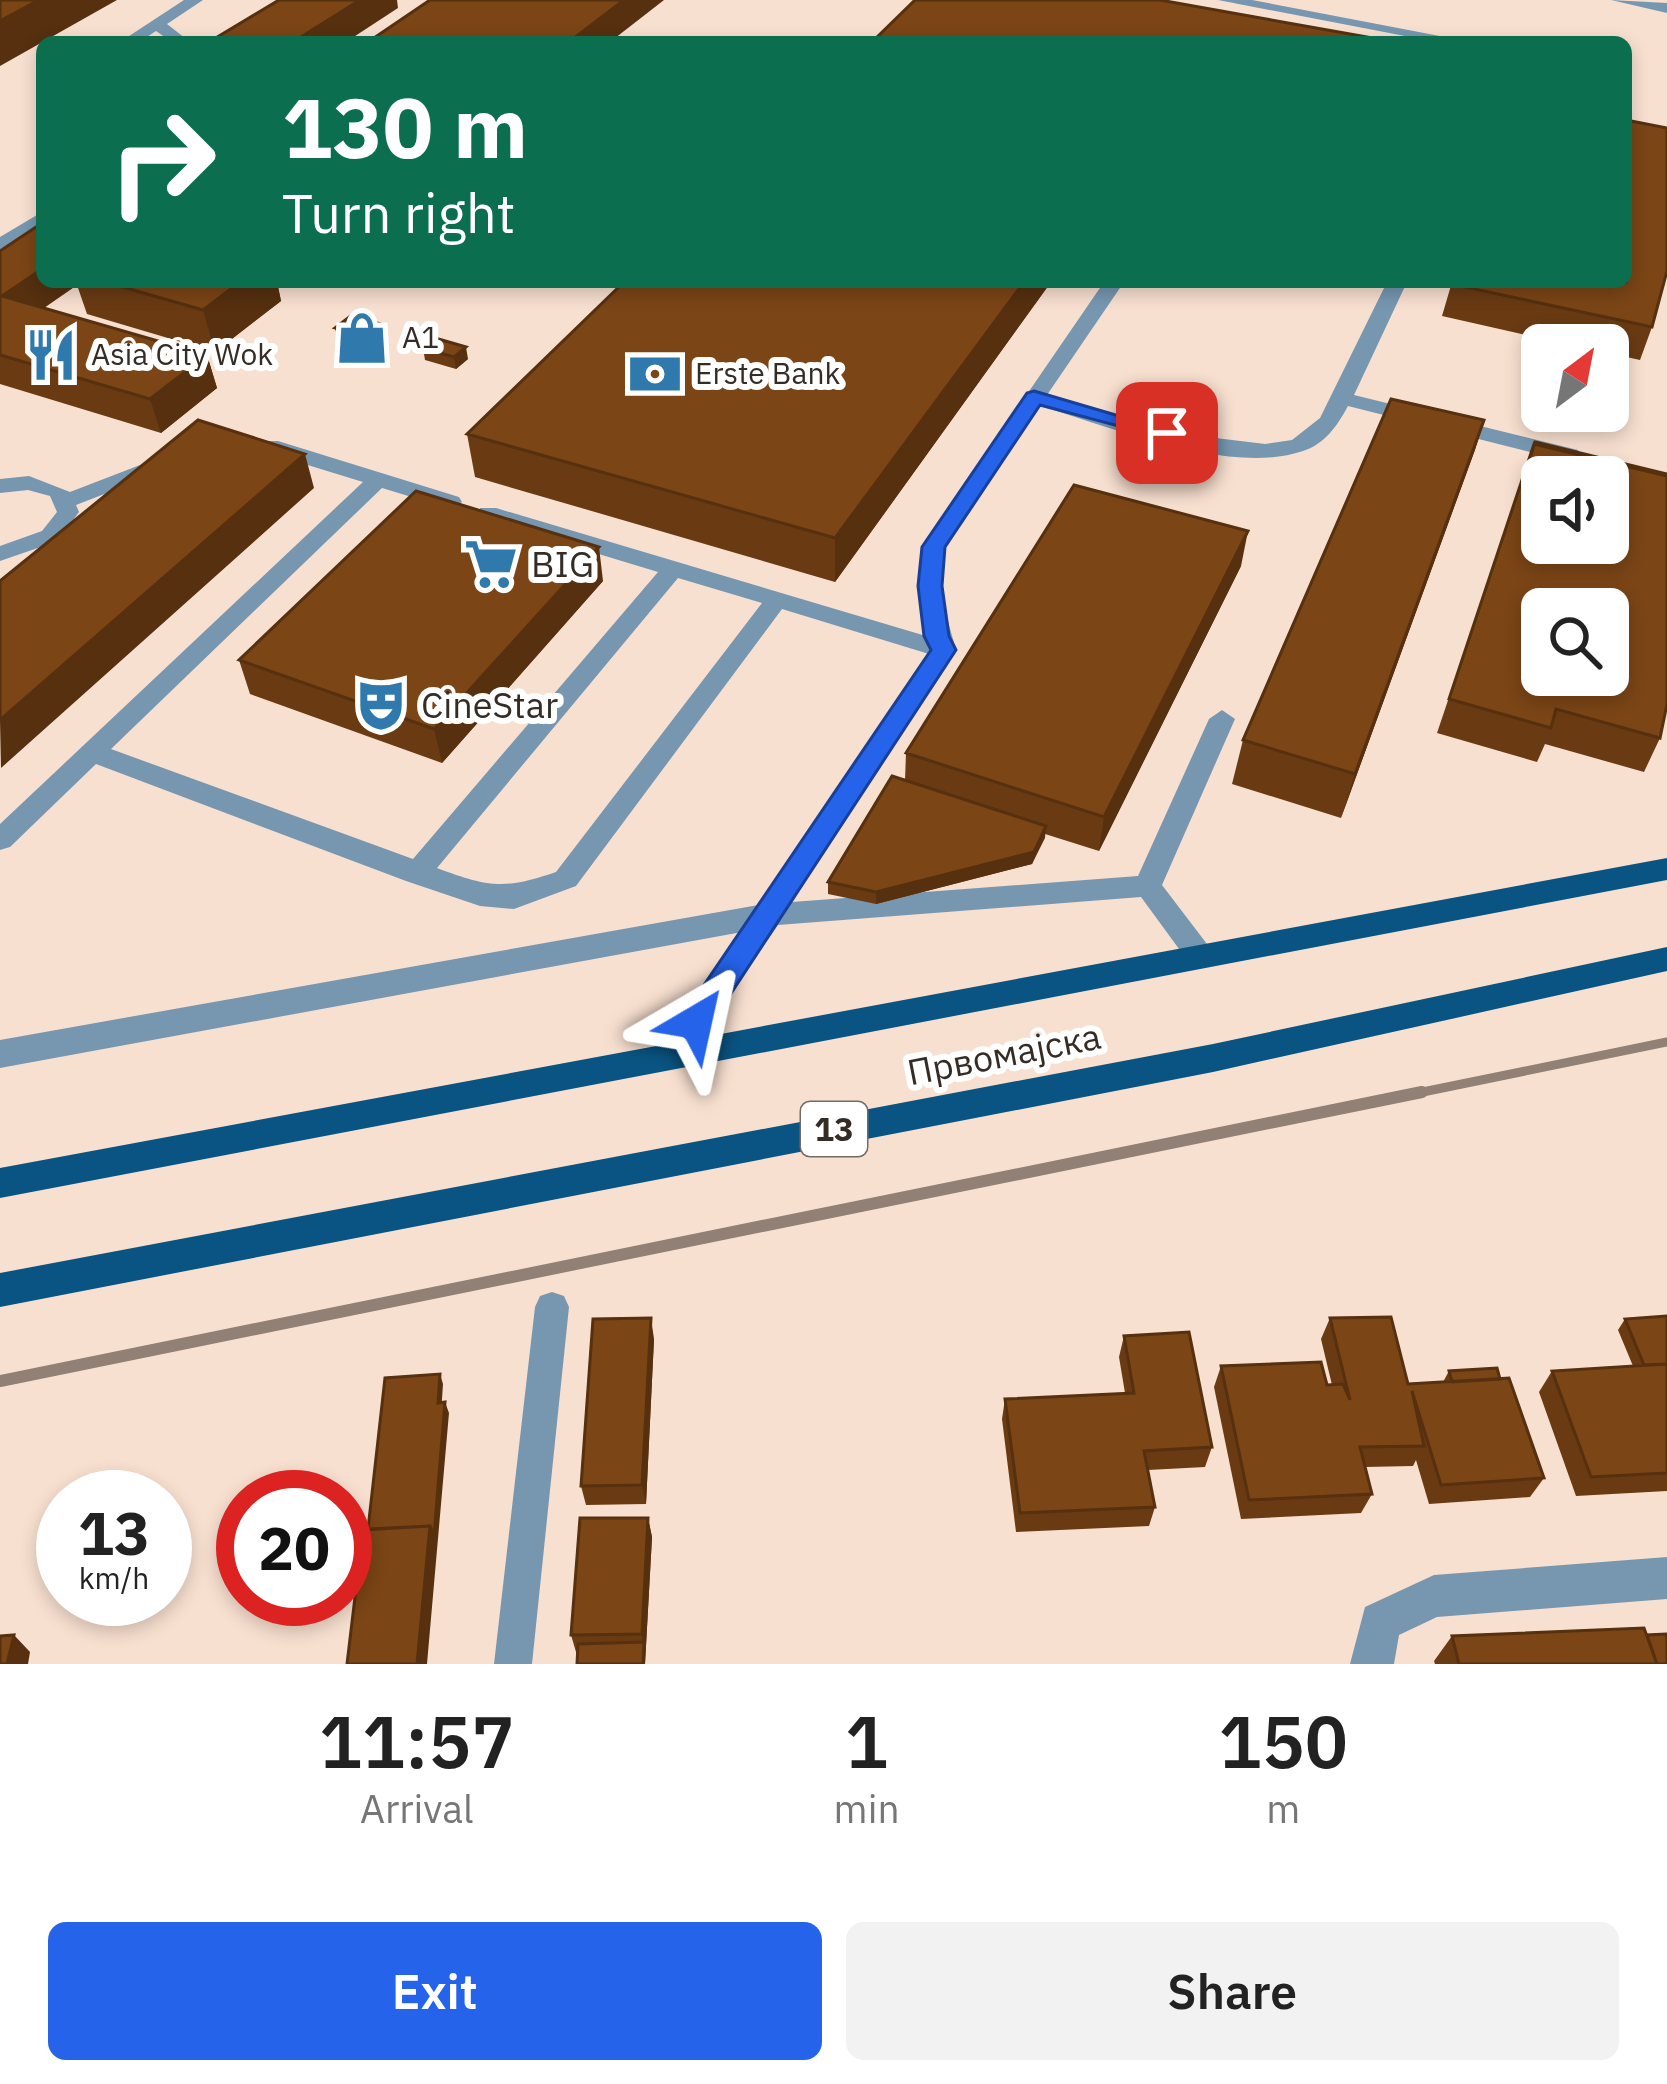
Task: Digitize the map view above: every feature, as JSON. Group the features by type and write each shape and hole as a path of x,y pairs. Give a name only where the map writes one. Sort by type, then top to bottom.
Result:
{"main road":[{"name":"Првомајска","path":"0,1183 1667,869"},
{"name":"Првомајска","path":"0,1289 1213,1058 1667,959"}],"street":[{"path":"1618,0 1667,8"},
{"path":"0,1054 769,915"},
{"path":"1376,1643 1434,1596 1667,1578"}],"lane":[{"path":"137,36 195,0"},
{"path":"1226,0 1428,36"},
{"path":"156,24 173,36"},
{"path":"0,244 36,221"},
{"path":"944,650 936,636 930,586 933,547 1110,288"},
{"path":"1034,398 1236,452 1260,453 1312,440 1324,429 1394,288"},
{"path":"1339,398 1573,456"},
{"path":"252,439 944,650"},
{"path":"67,501 170,459"},
{"path":"0,840 379,479"},
{"path":"0,486 46,485 67,501 68,512 50,536 0,554"},
{"path":"416,874 674,568"},
{"path":"91,752 416,874 480,895 514,898 566,879 777,600"},
{"path":"671,1055 944,650"},
{"path":"1148,886 1222,719"},
{"path":"769,915 1148,886"},
{"path":"1148,886 1200,956"},
{"path":"513,1664 552,1307"}],"building":[{"path":"0,0 39,0 0,21"},
{"path":"279,0 360,0 303,36 219,36"},
{"path":"430,0 624,0 577,36 377,36"},
{"path":"915,0 1160,0 1361,36 878,36"},
{"path":"1632,121 1667,128 1667,271 1652,327 1470,288 1632,288"},
{"path":"36,227 36,273 2,296 207,355 150,399 0,355 0,251"},
{"path":"126,288 232,288 203,310"},
{"path":"618,288 1020,288 835,538 467,434"},
{"path":"352,315 384,325 368,338 335,328"},
{"path":"435,338 466,347 454,357 423,348"},
{"path":"1391,399 1484,420 1355,774 1243,740"},
{"path":"198,420 305,454 0,720 0,581"},
{"path":"1534,444 1593,456 1584,456"},
{"path":"1534,444 1584,456 1530,456"},
{"path":"1629,467 1667,476 1667,704 1660,738 1556,709 1551,728 1449,699 1521,483 1521,564 1629,564"},
{"path":"1074,485 1248,531 1104,817 906,753"},
{"path":"416,491 599,547 434,729 239,660"},
{"path":"892,776 1046,826 1034,852 876,892 828,882"},
{"path":"1667,1316 1667,1364 1644,1365 1625,1319"},
{"path":"1391,1317 1408,1384 1509,1378 1544,1478 1441,1485 1412,1391 1424,1446 1360,1447 1372,1494 1249,1500 1221,1366 1321,1362 1327,1385 1343,1384 1350,1400 1330,1318"},
{"path":"651,1318 642,1485 581,1486 593,1319"},
{"path":"1189,1332 1212,1447 1144,1451 1155,1507 1020,1513 1005,1399 1134,1393 1124,1336"},
{"path":"1667,1364 1667,1473 1591,1477 1552,1371"},
{"path":"1497,1368 1500,1379 1452,1382 1449,1371"},
{"path":"440,1374 438,1403 445,1402 434,1535 430,1526 372,1529 385,1378"},
{"path":"580,1518 648,1518 642,1634 571,1635"},
{"path":"430,1526 417,1664 347,1664 352,1626 372,1626 372,1529"},
{"path":"1644,1628 1657,1664 1459,1664 1452,1636"},
{"path":"1667,1634 1667,1664 1657,1664 1647,1635"},
{"path":"14,1635 7,1664 0,1664 0,1636"},
{"path":"644,1642 643,1664 577,1664 578,1644"}],"railway":[{"path":"1408,1095 1667,1042"},
{"path":"0,1381 1422,1092"}],"place":[{"name":"A1","path":"362,338"},
{"name":"Asia City Wok","path":"51,355"},
{"name":"Erste Bank","path":"655,374"},
{"name":"BIG","path":"491,564"},
{"name":"CineStar","path":"381,705"}],"route":[{"path":"696,1022 944,650 936,636 930,586 933,547 1034,398 1167,433"}]}
